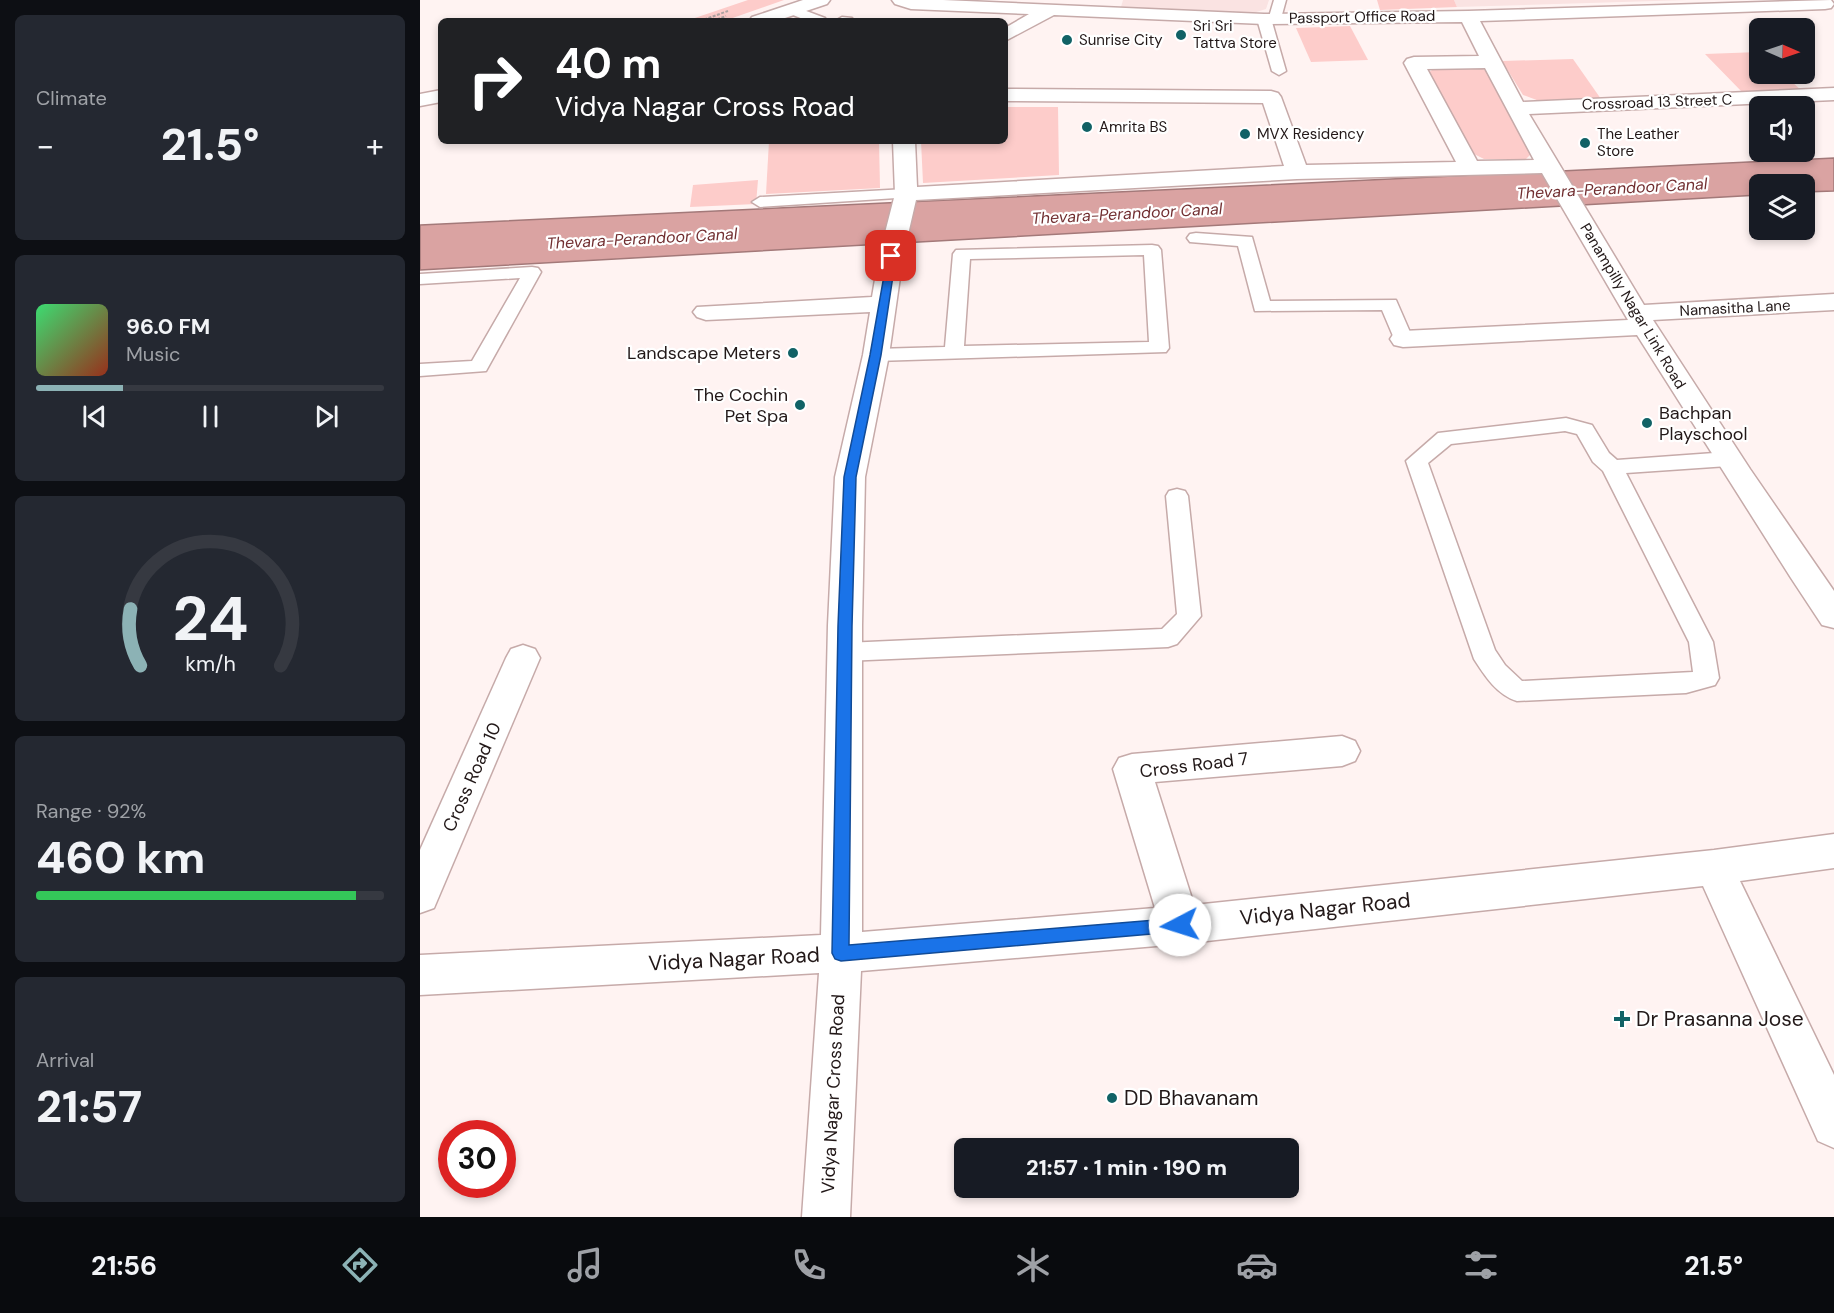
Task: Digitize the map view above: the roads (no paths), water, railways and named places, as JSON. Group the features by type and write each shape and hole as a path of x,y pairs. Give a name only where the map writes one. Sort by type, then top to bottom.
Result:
{"street":[{"path":"768,18 821,0"},
{"name":"Passport Office Road","path":"901,0 911,4 1270,19 1635,13 1826,5"},
{"path":"1008,33 1051,10"},
{"name":"Panampilly Nagar Link Road","path":"1468,16 1490,62 1547,166 1640,320 1728,459 1821,577 1834,616"},
{"path":"1470,168 1414,63 1490,62"},
{"name":"Crossroad 13 Street C","path":"1517,108 1834,94"},
{"path":"1008,95 1271,97 1297,172"},
{"path":"420,100 438,97"},
{"path":"904,144 906,194 1297,172 1547,166"},
{"name":"Vidya Nagar Cross Road","path":"826,1217 841,953 850,477 876,355 891,256 906,194"},
{"name":"Namasitha Lane","path":"1403,339 1834,302"},
{"path":"706,312 884,304"},
{"name":"Cross Road 10","path":"420,895 523,658"},
{"name":"Cross Road 7","path":"1180,925 1132,769 1342,751"},
{"name":"Vidya Nagar Road","path":"420,975 841,953 1180,925 1714,867 1834,851"},
{"path":"1714,867 1834,1125"}],"lane":[{"path":"1279,71 1270,19 1280,0"},
{"path":"793,10 813,18"},
{"path":"760,202 906,194"},
{"path":"1196,238 1246,241 1262,307 1389,304 1403,339"},
{"path":"876,355 1159,348 1152,250 962,254 954,352"},
{"path":"420,279 532,272 479,367 420,370"},
{"path":"1612,467 1701,642 1706,678 1686,683 1517,691 1496,672 1483,652 1417,461 1445,438 1566,424 1585,430 1601,457 1612,467 1728,459"},
{"path":"845,652 1168,638 1189,616 1177,496"}],"water":[{"name":"Thevara-Perandoor Canal","path":"1834,158 1834,191 1815,192 1815,174 1749,174 1749,196 420,270 420,225 1750,162 1815,162 1815,159"}],"place":[{"name":"Sri Sri Tattva Store","path":"1181,35"},
{"name":"Sunrise City","path":"1067,40"},
{"name":"Amrita BS","path":"1087,127"},
{"name":"MVX Residency","path":"1245,134"},
{"name":"The Leather Store","path":"1585,143"},
{"name":"Landscape Meters","path":"793,353"},
{"name":"The Cochin Pet Spa","path":"800,405"},
{"name":"Bachpan Playschool","path":"1647,423"},
{"name":"Dr Prasanna Jose","path":"1622,1019"},
{"name":"DD Bhavanam","path":"1112,1098"}]}
